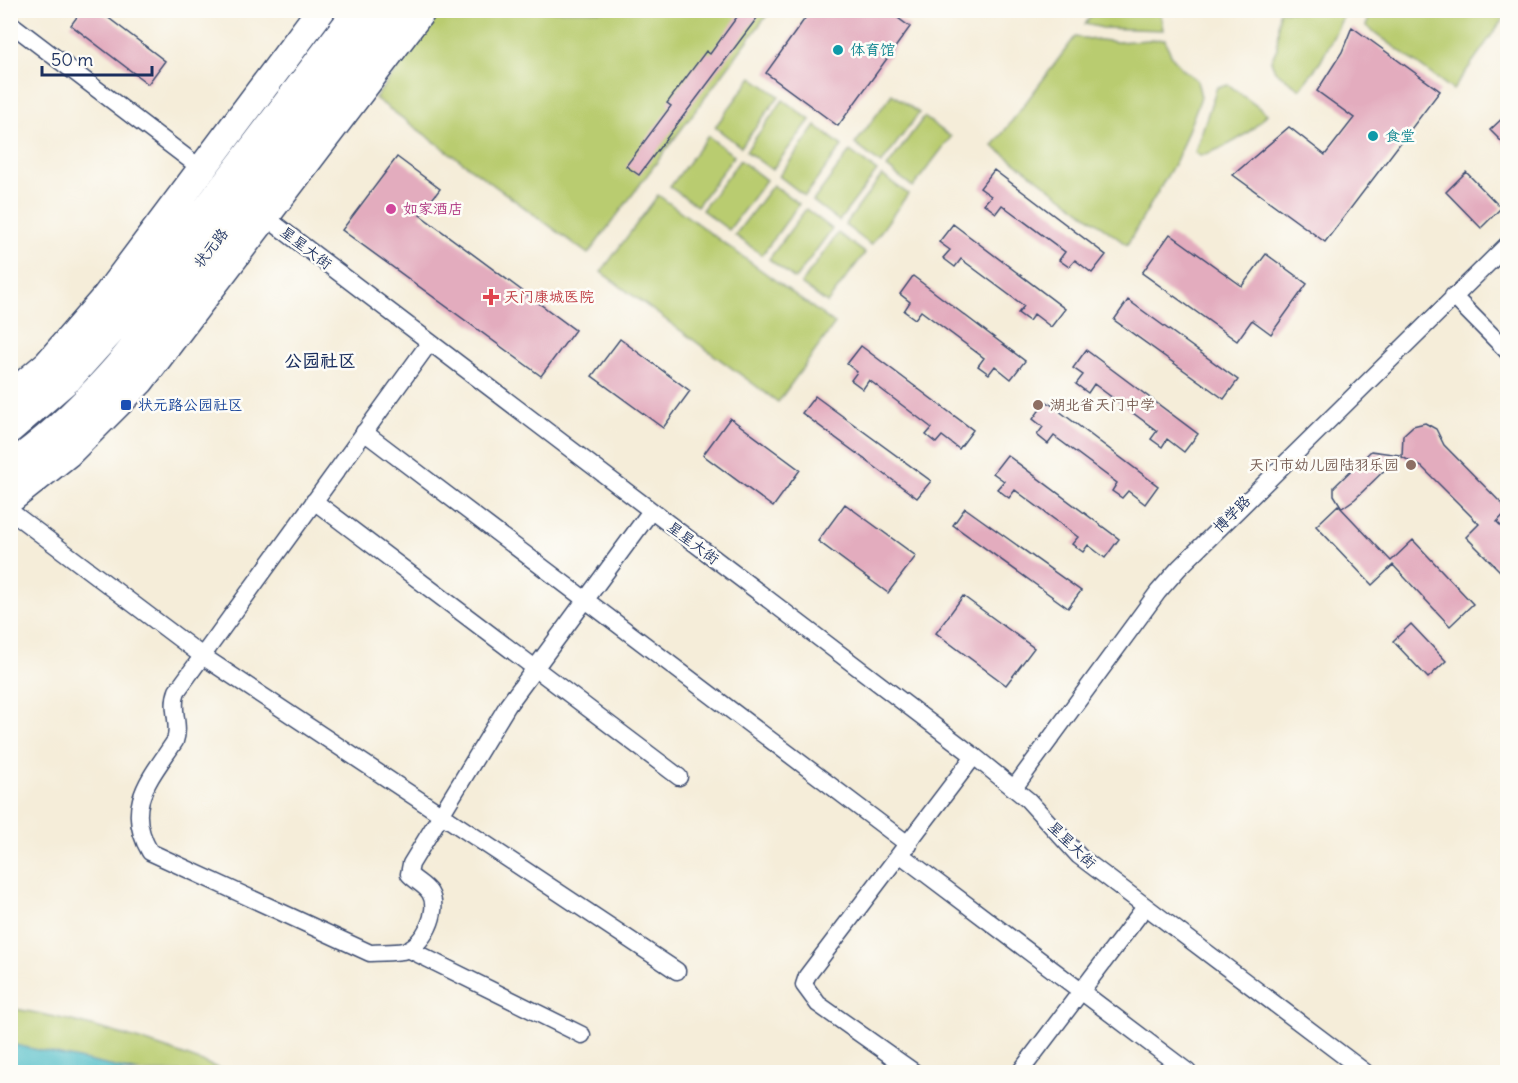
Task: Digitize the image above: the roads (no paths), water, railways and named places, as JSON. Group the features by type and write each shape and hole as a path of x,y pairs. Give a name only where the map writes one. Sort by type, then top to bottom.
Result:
{"highway":[{"path":"10,499 95,428 164,352 321,10"},
{"name":"状元路","path":"10,466 53,432 106,380 150,329 235,194 358,10"},
{"name":"状元路","path":"10,429 51,377 99,346 152,282 235,194 390,10"},
{"path":"10,396 51,377 118,281 235,194 422,10"},
{"path":"118,281 152,282"},
{"path":"95,428 106,380"}],"street":[{"name":"星星大街","path":"10,23 974,756 1014,788 1079,855 1365,1072"},
{"name":"博学路","path":"1014,788 1158,592 1179,568 1508,244"},
{"path":"1453,296 1508,352"},
{"path":"430,342 183,679 173,701 178,732 175,741 139,799 138,812 143,841 150,852 370,953 408,949 416,945 426,930 432,913 433,900 429,892 409,874 411,864 508,705 651,511"},
{"path":"364,432 586,600 1081,991 1188,1072"},
{"path":"314,501 679,777"},
{"path":"10,511 201,655 677,971"},
{"path":"914,1072 818,1004 804,985 807,976 905,850 974,756"},
{"path":"1020,1072 1145,907"},
{"path":"408,949 582,1035"}],"water":[{"path":"11,1044 137,1072 11,1072"}],"place":[{"name":"体育馆","path":"838,50"},
{"name":"食堂","path":"1373,136"},
{"name":"如家酒店","path":"391,209"},
{"name":"天门康城医院","path":"491,297"},
{"name":"状元路公园社区","path":"126,405"},
{"name":"湖北省天门中学","path":"1038,405"},
{"name":"天门市幼儿园陆羽乐园","path":"1411,465"}],"district":[{"name":"公园社区","path":"320,361"}]}
